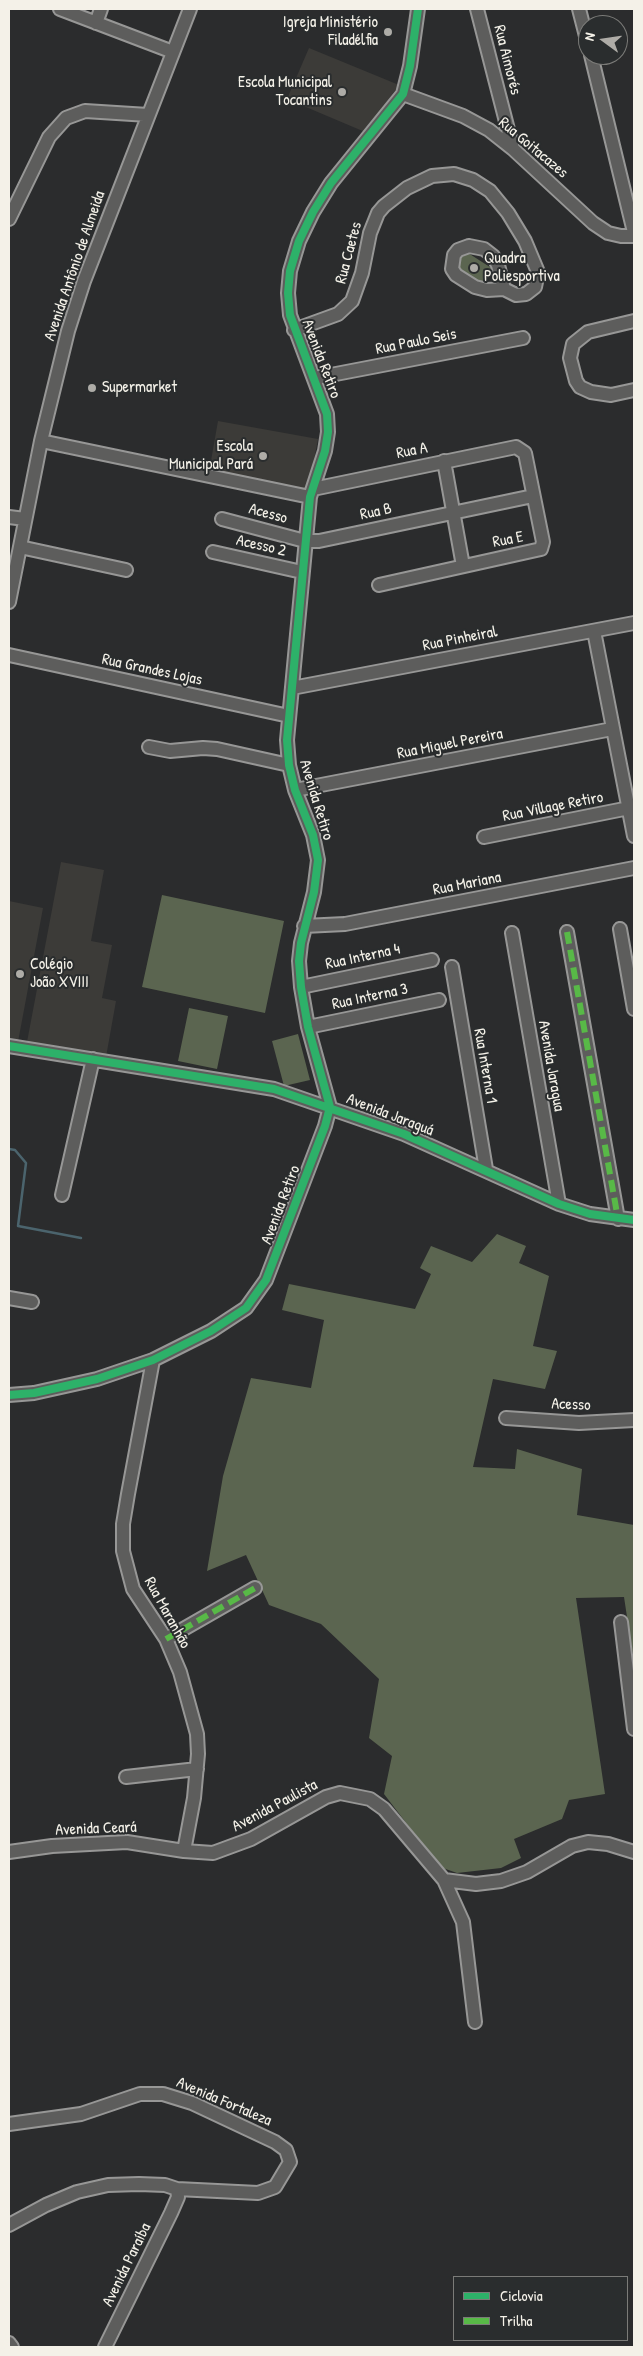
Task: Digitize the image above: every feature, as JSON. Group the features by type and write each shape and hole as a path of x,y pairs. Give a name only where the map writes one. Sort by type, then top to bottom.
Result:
{"street":[{"path":"60,9 173,52"},
{"path":"96,22 101,9"},
{"name":"Avenida Antônio de Almeida","path":"9,602 41,441 68,331 84,281 190,9"},
{"name":"Avenida Retiro","path":"9,1395 34,1393 97,1379 153,1360 234,1318 255,1297 266,1280 288,1225 330,1106 308,1027 301,987 299,961 304,926 315,885 318,860 313,835 295,790 289,765 287,740 311,493 325,451 328,432 327,414 315,378 294,330 290,315 288,293 290,271 306,226 331,183 403,94 410,66 418,9"},
{"name":"Rua Aimorés","path":"477,9 513,148"},
{"path":"593,65 634,232"},
{"name":"Rua Goitacazes","path":"403,94 463,116 489,130 513,148 593,223 608,232 621,236 634,236"},
{"path":"9,219 49,137 66,118 85,111 148,115"},
{"name":"Rua Caetes","path":"294,330 338,314 352,301 362,272 370,233 378,213 407,188 432,176 454,174 473,180 490,191 508,213 536,265 538,280 535,287 526,294 516,295 504,289"},
{"path":"634,320 588,332 573,344 570,358 571,366 580,387 601,395 634,390"},
{"name":"Rua Paulo Seis","path":"315,378 523,338"},
{"path":"41,441 311,493"},
{"name":"Rua A","path":"311,493 444,461 519,448"},
{"name":"Rua E","path":"379,585 541,549 543,542 525,453 519,448"},
{"path":"444,461 463,566"},
{"name":"Rua B","path":"305,541 319,541 534,496"},
{"path":"9,517 25,519"},
{"name":"Acesso","path":"222,519 305,541"},
{"path":"20,547 126,570"},
{"name":"Acesso 2","path":"213,552 302,572"},
{"name":"Rua Pinheiral","path":"292,688 634,623"},
{"path":"594,630 612,729 632,807 634,836"},
{"name":"Rua Grandes Lojas","path":"9,655 289,716"},
{"name":"Rua Miguel Pereira","path":"295,790 612,729"},
{"path":"149,747 170,751 217,749 289,765"},
{"name":"Rua Village Retiro","path":"484,837 632,807"},
{"name":"Rua Mariana","path":"304,926 345,924 634,868"},
{"path":"620,928 634,1009"},
{"path":"567,932 618,1219"},
{"name":"Avenida Jaragua","path":"512,933 558,1204"},
{"name":"Rua Interna 4","path":"301,987 432,960"},
{"name":"Rua Interna 1","path":"452,968 486,1169"},
{"name":"Rua Interna 3","path":"308,1027 439,1000"},
{"name":"Avenida Jaraguá","path":"9,1046 274,1089 330,1106 404,1134 486,1169 558,1204 590,1214 634,1220"},
{"path":"62,1194 93,1059"},
{"path":"9,1298 32,1302"},
{"name":"Rua Maranhão","path":"153,1360 123,1524 123,1551 133,1589 166,1639 180,1672 193,1712 197,1734 197,1768 184,1851"},
{"name":"Acesso","path":"506,1418 579,1422 634,1420"},
{"path":"166,1639 255,1588"},
{"path":"621,1622 634,1729"},
{"path":"126,1777 197,1768"},
{"name":"Avenida Paulista","path":"184,1851 213,1853 231,1848 251,1839 326,1796 340,1793 355,1794 370,1799 384,1808 444,1880 463,1922 476,2022"},
{"name":"Avenida Ceará","path":"9,1852 52,1846 127,1842 184,1851"},
{"path":"444,1880 476,1884 501,1881 527,1872 572,1846 588,1842 608,1844 634,1852"},
{"name":"Avenida Fortaleza","path":"9,2124 82,2114 140,2094 163,2094 192,2103 275,2142 286,2150 290,2162 287,2171 275,2187 258,2193 177,2193 165,2185 139,2184 93,2188 77,2192 46,2205 9,2225"},
{"name":"Avenida Paraíba","path":"108,2346 177,2193"},
{"path":"9,2343 12,2347"}],"shaded area":[{"name":"Escola Municipal Tocantins","path":"309,48 399,85 365,132 287,99"},
{"name":"Escola Municipal Pará","path":"218,421 318,439 308,491 209,472"},
{"path":"61,862 104,870 91,941 112,945 102,998 116,1001 106,1057 27,1042"},
{"name":"Colégio João XVIII","path":"9,901 43,908 18,1042 9,1041"}],"green space":[{"name":"Quadra Poliesportiva","path":"465,251 493,269 483,284 455,266"},
{"path":"162,895 284,921 265,1013 142,987"},
{"path":"189,1008 228,1016 217,1069 178,1061"},
{"path":"298,1034 310,1080 284,1086 272,1041"},
{"path":"497,1234 526,1246 519,1263 549,1276 533,1346 557,1351 545,1389 493,1379 473,1467 515,1469 517,1449 582,1469 577,1515 634,1525 634,1663 624,1597 576,1598 605,1794 569,1800 562,1819 514,1839 521,1858 501,1868 457,1873 440,1867 384,1794 392,1756 369,1738 379,1679 321,1624 269,1605 246,1555 207,1571 223,1476 251,1378 311,1388 324,1320 282,1310 289,1284 415,1309 431,1274 420,1268 431,1246 472,1262"}],"waterway":[{"path":"9,1149 15,1150 26,1163 18,1226 81,1238"}],"marked path":[{"path":"567,932 618,1219"},
{"path":"166,1639 255,1588"}],"cycle path":[{"path":"9,1395 34,1393 97,1379 153,1360 211,1331 246,1308 266,1280 325,1126 330,1107 308,1027 301,987 299,961 301,943 314,892 318,860 313,835 295,790 289,765 287,740 310,497 325,451 328,432 327,414 290,315 288,293 290,271 299,241 313,212 331,183 403,94 410,66 418,9"},
{"path":"9,1046 274,1089 404,1134 559,1204 590,1214 634,1220"}],"place":[{"name":"Igreja Ministério Filadélfia","path":"388,32"},
{"name":"Escola Municipal Tocantins","path":"342,92"},
{"name":"Quadra Poliesportiva","path":"474,268"},
{"name":"Supermarket","path":"92,388"},
{"name":"Escola Municipal Pará","path":"263,456"},
{"name":"Colégio João XVIII","path":"20,974"}]}
